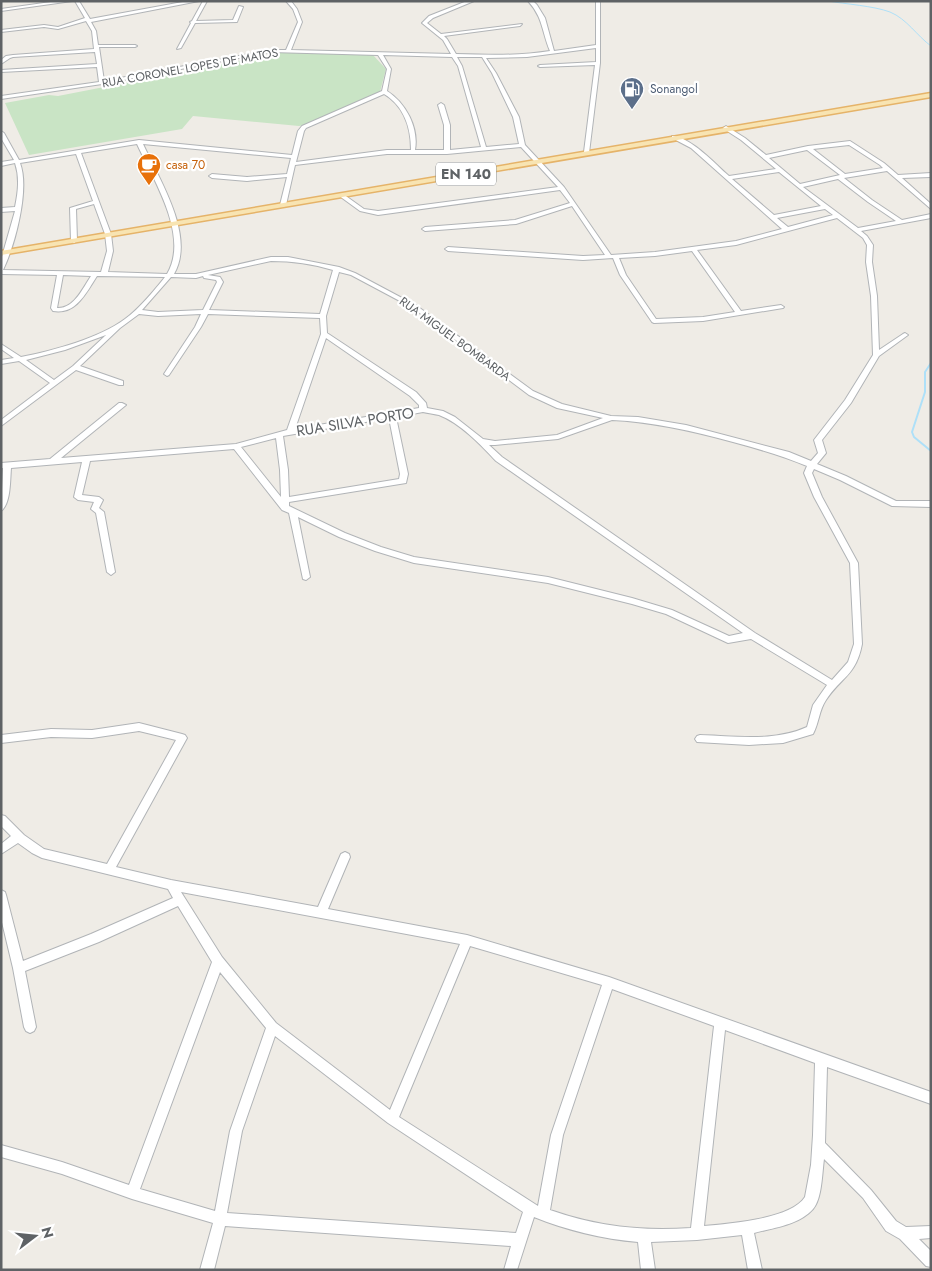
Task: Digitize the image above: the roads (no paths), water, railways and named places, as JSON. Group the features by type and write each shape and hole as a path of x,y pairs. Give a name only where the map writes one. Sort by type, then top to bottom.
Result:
{"main road":[{"name":"EN 140","path":"4,253 726,128 931,95"}],"street":[{"path":"1,10 70,1"},
{"path":"77,1 94,31 102,83"},
{"path":"1,31 44,26 58,28 88,20 197,1"},
{"path":"179,48 192,27 192,22 206,1"},
{"path":"288,1 295,9 300,22 288,51"},
{"path":"472,1 431,17 424,24 442,36 454,55 463,76 484,149"},
{"path":"530,1 538,10 547,28 548,43 552,51"},
{"path":"587,152 598,63 598,1"},
{"path":"192,22 236,20 241,7"},
{"path":"442,36 520,25"},
{"path":"1,63 8,57 13,56 135,46"},
{"name":"RUA CORONEL LOPES DE MATOS","path":"1,98 102,83 271,51 510,58 599,46"},
{"path":"380,54 389,69 384,92"},
{"path":"483,56 494,73 516,117 522,145 562,188 612,256 654,321 703,319 781,307"},
{"path":"540,66 598,63"},
{"path":"1,71 99,65"},
{"path":"384,92 393,98 411,126 414,134 413,150"},
{"path":"283,205 301,131 304,127 384,92"},
{"path":"440,105 447,125 446,152"},
{"path":"726,128 743,138 799,186 858,230 870,245 869,262 874,296 876,355"},
{"path":"1,133 18,163 22,187 1,271"},
{"path":"674,137 694,147 786,229"},
{"path":"1,164 18,163 139,142 294,157"},
{"path":"1,424 75,367 120,325 138,312 171,276 179,250 175,223 139,142"},
{"path":"764,157 808,148 850,143 888,169 931,206"},
{"path":"293,164 413,150 446,152 522,145"},
{"path":"808,148 870,201 902,222"},
{"path":"78,152 108,234 110,251 104,274"},
{"path":"799,186 841,176 888,169"},
{"path":"727,178 781,170"},
{"path":"212,176 247,179 290,175"},
{"path":"897,177 931,175"},
{"path":"341,195 362,210 378,213 562,188"},
{"path":"74,241 74,208 96,202"},
{"path":"425,229 516,222 573,204"},
{"path":"774,217 826,207"},
{"path":"1,210 17,209"},
{"path":"448,249 573,258 694,250 736,243 837,216"},
{"path":"858,230 931,216"},
{"path":"694,250 740,314"},
{"name":"RUA MIGUEL BOMBARDA","path":"1,271 196,276 261,261 280,259 303,261 338,268 372,283 415,307 531,393 560,406 611,418"},
{"path":"290,432 324,334 323,316 338,268"},
{"path":"60,274 54,308 60,311 72,307 94,274"},
{"path":"168,374 198,327 220,280 214,277 196,276"},
{"path":"138,312 158,314 204,312 323,316"},
{"path":"1,362 19,360 74,344 120,325"},
{"path":"324,334 413,394 423,405 423,410"},
{"path":"700,739 749,741 783,739 810,731 818,705 832,684 846,673 857,654 855,572 852,557 818,497 808,475 811,466 822,453 818,440 848,401 876,355 905,335"},
{"path":"1,346 54,383"},
{"path":"75,367 121,383"},
{"path":"52,461 122,405"},
{"name":"RUA SILVA PORTO","path":"4,466 236,446 290,432 423,410 440,413 452,419 481,441 499,459 752,635 832,684"},
{"path":"288,507 403,481 404,474 392,416"},
{"path":"481,441 508,443 558,437 611,418 638,419 686,427 775,450 843,478 895,504 931,504"},
{"path":"279,435 288,507 306,576"},
{"path":"236,446 288,507 342,535 414,560 548,580 632,600 669,612 728,640 752,635"},
{"path":"87,458 78,497 99,500 95,509 100,512 111,572"},
{"path":"1,508 6,491 4,466"},
{"path":"1,739 51,733 92,734 139,726 182,738 110,868"},
{"path":"1,819 18,837 42,853 110,868 171,885 467,940 609,982 931,1098"},
{"path":"1,850 18,837"},
{"path":"321,913 345,857"},
{"path":"171,885 218,961 272,1027 392,1118 530,1209 543,1215 622,1234 644,1235 697,1234 747,1228 793,1216 808,1206 812,1198 820,1147 821,1059"},
{"path":"1,895 4,919 19,968 30,1026"},
{"path":"19,968 95,938 181,900"},
{"path":"392,1118 467,940"},
{"path":"132,1192 218,961"},
{"path":"543,1215 557,1135 609,982"},
{"path":"697,1234 720,1021"},
{"path":"207,1270 220,1219 236,1131 272,1027"},
{"path":"820,1147 867,1194 891,1226 905,1234 931,1261"},
{"path":"1,1151 62,1168 220,1219 520,1240"},
{"path":"510,1270 530,1209"},
{"path":"747,1228 755,1270"},
{"path":"905,1234 931,1232"},
{"path":"644,1235 648,1270"}],"waterway":[{"path":"828,1 890,12 907,23 931,46"},
{"path":"931,363 925,372 925,392 912,432 914,437 931,451"}],"place":[{"name":"Sonangol","path":"632,110"},
{"name":"casa 70","path":"149,186"}]}
